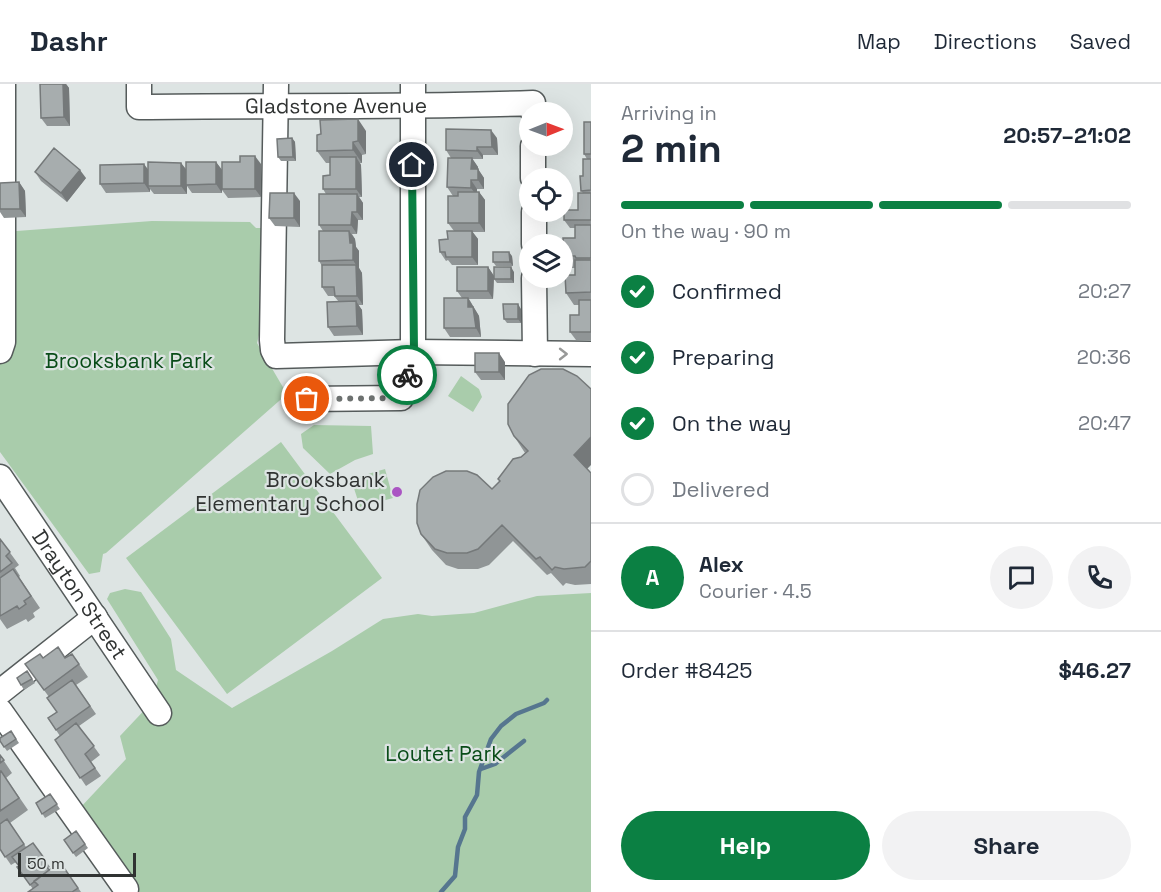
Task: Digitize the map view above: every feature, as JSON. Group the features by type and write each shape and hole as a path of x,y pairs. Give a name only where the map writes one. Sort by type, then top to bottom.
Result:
{"street":[{"path":"0,351 3,342 3,84"},
{"path":"276,95 272,340 276,356 414,352 591,354"},
{"name":"Gladstone Avenue","path":"139,96 413,96 519,107"},
{"path":"307,399 401,398 414,352 413,96"},
{"path":"534,288 535,354"},
{"name":"Drayton Street","path":"0,477 159,713"},
{"path":"0,692 94,617"},
{"path":"0,711 126,889"}],"green space":[{"name":"Brooksbank Park","path":"152,221 250,222 256,228 266,228 264,315 257,343 287,394 103,554 100,572 89,574 0,452 0,282 3,232"},
{"path":"461,376 479,389 482,397 473,412 448,396"},
{"path":"314,425 371,426 373,454 355,460 330,474 303,448 301,434"},
{"path":"281,442 382,578 227,694 126,558"},
{"path":"385,469 393,498 360,507 351,479"},
{"name":"Loutet Park","path":"125,589 141,592 171,639 176,670 232,708 383,619 418,614 432,616 474,613 537,596 591,593 591,892 133,892 79,809 126,759 120,736 152,702 158,680 107,599 110,593"}],"building":[{"path":"40,84 63,84 64,117 41,118"},
{"path":"358,119 358,141 353,142 353,150 317,151 317,135 321,134 320,120"},
{"path":"584,122 591,122 591,154 584,154"},
{"path":"446,129 491,130 492,147 477,147 477,151 446,150"},
{"path":"292,138 293,157 278,157 277,139"},
{"path":"54,148 80,170 61,193 35,172"},
{"path":"240,156 255,156 255,189 222,189 222,162 240,162"},
{"path":"330,157 356,157 356,189 323,189 323,176 330,175"},
{"path":"448,158 472,158 471,169 478,169 478,180 471,180 471,188 447,187"},
{"path":"583,159 591,159 591,190 581,191 580,176 583,176"},
{"path":"148,162 181,163 181,186 148,186"},
{"path":"186,162 216,162 216,184 186,185"},
{"path":"144,164 144,183 100,184 100,165"},
{"path":"19,182 20,209 0,209 0,183"},
{"path":"458,192 479,192 479,223 448,223 448,196 458,196"},
{"path":"270,193 294,193 294,218 269,218"},
{"path":"578,193 591,193 591,220 573,220 573,210 578,210"},
{"path":"319,194 357,194 357,212 352,212 351,225 319,225"},
{"path":"575,225 591,225 591,258 573,256 573,238 575,238"},
{"path":"319,231 349,231 350,243 353,243 353,260 319,261"},
{"path":"447,231 472,231 472,257 446,257 445,252 440,252 439,240 448,239"},
{"path":"493,252 509,252 510,262 493,262"},
{"path":"575,260 591,260 591,292 566,293 566,288 573,288 573,275 575,275"},
{"path":"322,265 356,265 357,296 335,296 334,287 322,287"},
{"path":"457,267 488,267 488,291 457,291"},
{"path":"494,267 511,267 511,279 494,279"},
{"path":"444,298 468,298 468,307 473,307 476,328 444,328"},
{"path":"579,300 591,300 591,332 570,332 570,315 579,315"},
{"path":"356,301 357,326 328,327 327,302"},
{"path":"503,304 518,304 518,319 504,319"},
{"path":"475,353 499,353 499,372 475,372"},
{"path":"541,369 563,369 577,376 591,389 591,437 574,455 591,473 591,561 585,567 564,569 555,567 552,570 540,557 536,559 502,525 478,549 467,553 447,553 435,549 421,534 417,523 420,490 433,477 446,471 467,471 477,475 492,489 500,481 498,479 513,459 521,457 528,451 514,436 508,424 508,404 529,375"},
{"path":"0,539 10,552 6,556 12,563 0,572"},
{"path":"13,569 31,596 19,609 17,606 0,616 0,578"},
{"path":"58,647 65,658 72,654 79,664 44,690 25,664 40,654 43,658"},
{"path":"27,671 32,679 21,685 17,678"},
{"path":"72,680 90,706 56,730 48,718 57,712 47,698"},
{"path":"76,723 94,746 85,754 95,768 80,778 55,740"},
{"path":"11,731 16,739 4,747 0,738"},
{"path":"0,771 19,798 0,811"},
{"path":"50,794 57,804 42,814 36,803"},
{"path":"7,819 24,844 5,857 0,849 0,824"},
{"path":"76,831 85,844 73,853 64,840"},
{"path":"33,843 44,858 42,860 49,870 30,885 12,857"},
{"path":"60,862 78,888 72,892 28,892 38,885 34,881"}],"waterway":[{"path":"441,892 455,876 458,847 465,829 465,817 477,795 479,772 491,739 501,726 516,714 547,700"},
{"path":"481,769 495,764 524,741"}],"way so far":[{"path":"307,399 401,398 407,375"}],"place":[{"name":"Brooksbank Elementary School","path":"397,492"}],"route":[{"path":"407,375 414,352 412,165"}]}
